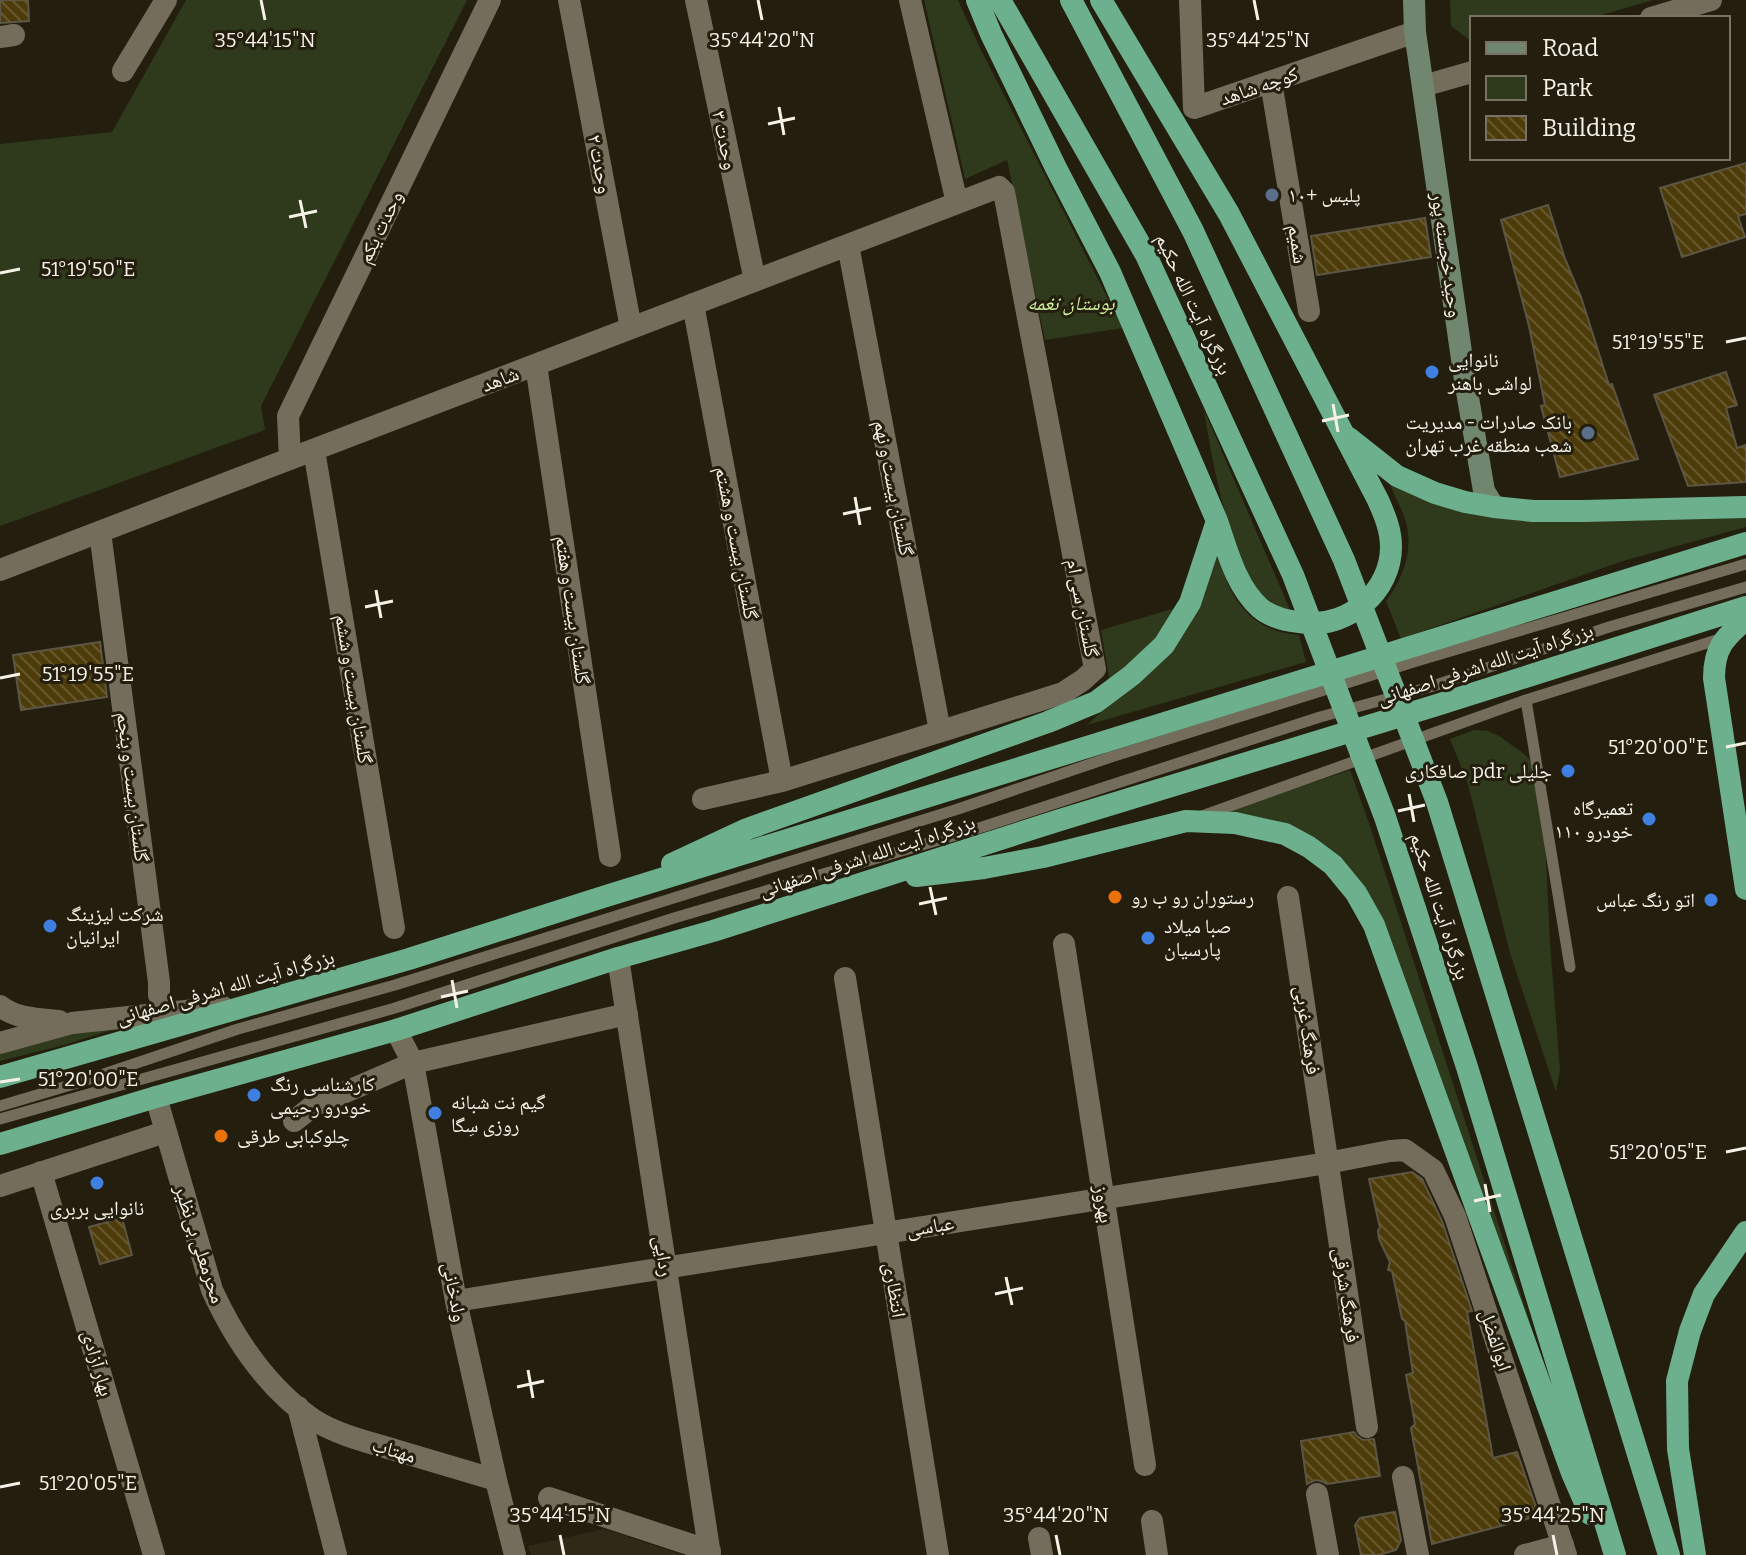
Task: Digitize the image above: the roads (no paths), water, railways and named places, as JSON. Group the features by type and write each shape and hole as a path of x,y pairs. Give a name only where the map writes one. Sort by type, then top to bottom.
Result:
{"highway":[{"path":"977,0 1056,168 1110,272 1246,592 1261,609 1284,621 1320,624 1337,620 1374,595 1386,574 1391,549 1389,526 1229,214 1101,0"},
{"name":"بزرگراه آیت الله حکیم","path":"1000,0 1146,255 1293,575 1385,817 1467,1067 1615,1555"},
{"name":"بزرگراه آیت الله حکیم","path":"1071,0 1193,231 1344,560 1437,802 1669,1555"},
{"path":"1341,433 1397,476 1465,502 1533,511 1746,507"},
{"path":"603,897 747,829 1096,702 1132,675 1164,645 1176,628 1190,603 1217,521"},
{"name":"بزرگراه آیت الله اشرفی اصفهانی","path":"0,1077 409,959 1746,543"},
{"name":"بزرگراه آیت الله اشرفی اصفهانی","path":"0,1144 396,1030 1746,607"},
{"path":"1746,619 1720,645 1714,660 1714,678 1746,889"},
{"path":"867,881 984,868 1043,857 1186,821 1235,823 1285,834 1333,865 1356,893 1374,925 1572,1473 1607,1555"},
{"path":"1695,1555 1678,1449 1677,1381 1690,1331 1704,1294 1746,1232"}],"main road":[{"name":"وحید خجسته پور","path":"1414,0 1415,32 1465,380 1484,491 1494,507"}],"street":[{"path":"123,71 166,0"},
{"name":"وحدت یکم","path":"290,459 288,416 490,0"},
{"name":"وحدت ۲","path":"569,0 631,328"},
{"name":"وحدت ۳","path":"696,0 755,281"},
{"path":"910,0 957,203"},
{"name":"کوچه شاهد","path":"1190,0 1194,108 1415,32"},
{"path":"1658,16 1711,0"},
{"path":"1423,86 1470,73"},
{"name":"شمیم","path":"1271,82 1309,311"},
{"name":"شاهد","path":"0,570 999,187"},
{"name":"گلستان سی ام","path":"703,799 782,781 1063,693 1095,669 1004,192 999,187"},
{"name":"گلستان بیست و نهم","path":"848,245 940,731"},
{"name":"گلستان بیست و هشتم","path":"693,304 782,781"},
{"name":"گلستان بیست و هفتم","path":"536,365 610,856"},
{"name":"گلستان بیست و ششم","path":"314,450 394,928"},
{"name":"گلستان بیست و پنجم","path":"100,532 159,995"},
{"name":"فرهنگ غربی","path":"1288,897 1327,1163"},
{"name":"بهروز","path":"1064,944 1145,1465"},
{"name":"ردایی","path":"618,958 710,1553"},
{"name":"انتظاری","path":"845,978 938,1555"},
{"path":"0,1043 72,1023 255,1003"},
{"path":"0,1006 27,1019 72,1023"},
{"path":"294,1121 313,1106 413,1063 627,1014"},
{"name":"ولدخانی","path":"396,1030 413,1063 456,1301 515,1555"},
{"name":"محرمعلی بی‌نظیر","path":"156,1097 212,1290 244,1349 265,1376 298,1407"},
{"path":"0,1186 165,1132"},
{"name":"عباسی","path":"456,1301 1405,1150"},
{"name":"ابوالفضل","path":"1405,1150 1433,1170 1455,1216 1565,1550"},
{"name":"فرهنگ شرقی","path":"1327,1163 1367,1427"},
{"name":"بهار آزادی","path":"41,1172 154,1555"},
{"path":"298,1407 336,1555"},
{"name":"مهتاب","path":"298,1407 316,1421 360,1440 496,1480"},
{"path":"1403,1477 1418,1555"},
{"path":"1317,1494 1328,1555"},
{"path":"549,1498 710,1553"},
{"path":"1152,1521 1157,1555"},
{"path":"1525,1555 1565,1550"}],"lane":[{"path":"0,1106 238,1029 395,985 955,810 1111,757 1420,660 1746,564"},
{"path":"0,1119 459,989 674,918 973,830 1320,717 1430,687 1609,627 1746,587"},
{"path":"1186,821 1526,700 1728,636"},
{"path":"1526,700 1570,967"}],"place":[{"name":"پلیس +۱۰","path":"1272,195"},
{"name":"نانوایی لواشی باهنر","path":"1432,372"},
{"name":"بانک صادرات - مدیریت شعب منطقه غرب تهران","path":"1588,433"},
{"name":"صافکاری pdr جلیلی","path":"1568,771"},
{"name":"تعمیرگاه خودرو ۱۱۰","path":"1649,819"},
{"name":"رستوران رو ب رو","path":"1115,897"},
{"name":"اتو رنگ عباس","path":"1711,900"},
{"name":"شرکت لیزینگ ایرانیان","path":"50,926"},
{"name":"صبا میلاد پارسیان","path":"1148,938"},
{"name":"کارشناسی رنگ خودرو رحیمی","path":"254,1095"},
{"name":"گیم نت شبانه روزی سِگا","path":"435,1113"},
{"name":"چلوکبابی طرقی","path":"221,1136"},
{"name":"نانوایی بربری","path":"97,1183"}],"park label":[{"name":"بوستان نغمه","path":"1071,303"}]}
